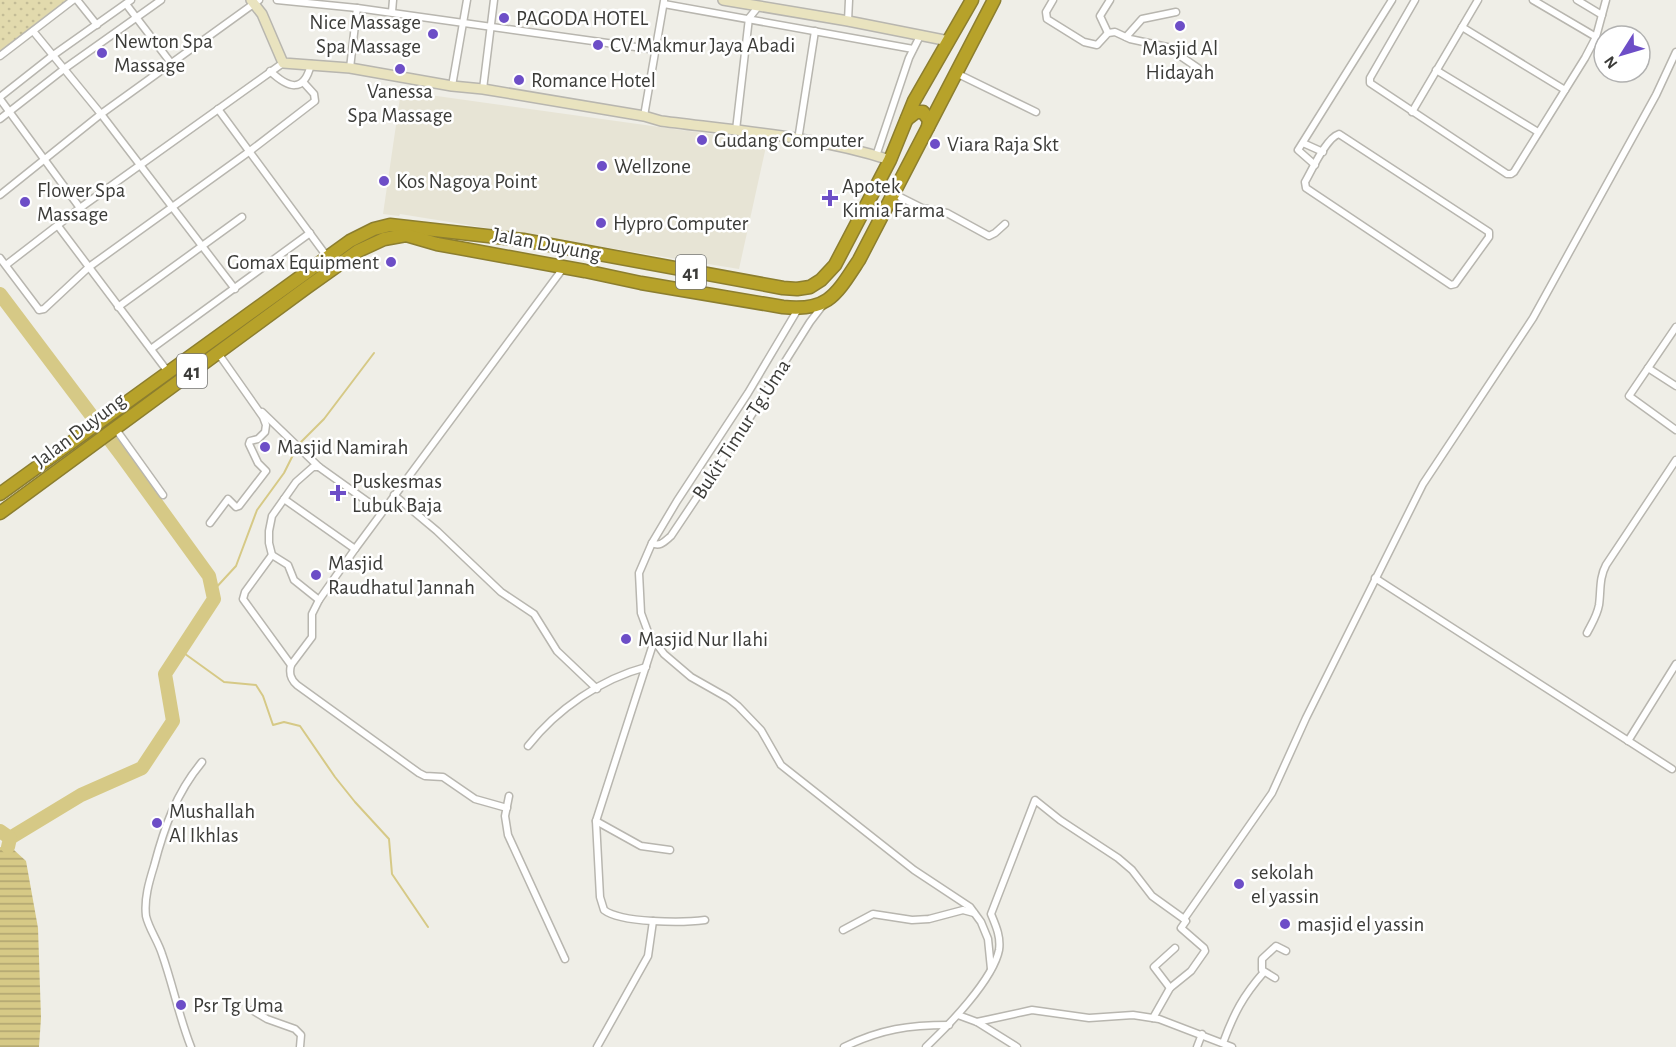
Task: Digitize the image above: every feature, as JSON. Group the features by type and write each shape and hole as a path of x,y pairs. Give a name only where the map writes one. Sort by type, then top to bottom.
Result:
{"highway":[{"name":"Jalan Duyung","path":"0,494 111,424 218,352 328,258 357,237 374,229 395,224 527,241 783,288 807,288 821,280 835,265 890,160 914,101 972,0"},
{"path":"823,304 843,284 859,260 994,0"},
{"path":"923,86 924,97 929,102 939,101 944,96"},
{"path":"908,119 916,111 923,112 928,117 928,127"},
{"name":"Jalan Duyung","path":"111,424 168,372 358,251 384,239 400,235 406,234 437,244 641,283 798,309 823,304"},
{"path":"524,259 530,256 533,250 527,241"},
{"path":"555,246 550,252 550,257 560,266"},
{"name":"Jalan Duyung","path":"0,513 90,437"}],"street":[{"path":"0,56 75,0 97,25"},
{"path":"0,119 64,69 161,0"},
{"path":"277,0 491,25 657,50"},
{"path":"392,12 393,0"},
{"path":"452,86 467,0"},
{"path":"483,89 495,0"},
{"path":"723,0 949,41"},
{"path":"848,21 849,0"},
{"path":"1053,0 1046,12 1049,22 1084,42 1099,44 1108,33 1115,32 1167,47 1197,68"},
{"path":"1108,33 1101,16 1110,0"},
{"path":"1315,165 1298,150 1392,0"},
{"path":"1415,0 1370,78 1370,83 1507,174 1514,172 1592,44"},
{"path":"1412,112 1478,0"},
{"path":"1533,0 1592,35"},
{"path":"1577,0 1602,15"},
{"path":"1600,24 1606,0"},
{"path":"0,195 101,114 255,1 283,63"},
{"path":"80,208 0,98 52,56 129,2 136,18 171,63"},
{"path":"644,116 664,2 913,49"},
{"path":"736,130 749,18 758,7"},
{"path":"350,68 357,8"},
{"path":"1126,37 1142,19 1176,12"},
{"path":"798,140 820,18"},
{"path":"1462,27 1565,90"},
{"path":"33,31 101,114 235,289"},
{"path":"876,156 913,49 920,36"},
{"path":"1153,1018 1170,988 1191,970 1205,950 1181,928 1186,921 1184,920 1272,793 1306,718 1423,484 1533,318 1656,95 1676,52"},
{"path":"6,265 80,208 283,63 350,68 452,86 483,89 644,116 661,121 798,140 890,160"},
{"path":"270,71 281,82 292,86 304,83 311,64"},
{"path":"1436,70 1538,132"},
{"path":"956,73 1036,112"},
{"path":"0,258 41,310 89,267 250,151 315,101 314,94 304,83"},
{"path":"218,109 328,258"},
{"path":"1339,134 1486,229 1489,237 1455,284 1451,285 1306,188 1305,182 1323,153 1332,138 1339,134"},
{"path":"1303,142 1323,153"},
{"path":"894,194 922,208 947,213 989,236 1005,224"},
{"path":"118,307 242,217"},
{"path":"58,226 168,372"},
{"path":"151,349 310,233"},
{"path":"507,808 475,799 443,777 418,773 297,685 290,675 291,664 312,637 312,614 319,600 560,266"},
{"name":"Bukit Timur Tg.Uma","path":"652,543 662,544 671,537 823,304"},
{"name":"Bukit Timur Tg.Uma","path":"798,309 748,393 652,543 639,573 641,613 648,632 674,663 691,677 738,706 761,730 781,765 914,870 958,898 975,914"},
{"path":"1676,327 1673,339 1648,368 1629,396 1676,430"},
{"path":"218,352 260,410 320,467 382,512"},
{"path":"1648,368 1676,386"},
{"path":"210,523 228,499 236,507 239,506 265,473 249,444 250,441 258,439 266,430 260,410"},
{"path":"111,424 163,495"},
{"path":"1587,633 1595,620 1599,605 1605,565 1676,460"},
{"path":"319,600 294,580 288,565 272,555 268,531 272,516 296,483 315,466 320,467"},
{"path":"394,495 437,531 501,592 534,614 557,651 597,689"},
{"path":"284,499 355,549"},
{"path":"272,555 245,592 243,599 291,664"},
{"path":"1375,578 1672,769"},
{"path":"654,641 596,821 600,897 604,910 610,914 653,921 681,923 705,921"},
{"path":"1628,741 1676,664"},
{"path":"528,746 544,726 562,710 621,674 646,667"},
{"path":"191,1047 181,1022 162,953 150,928 146,906 148,888 169,814 192,774 202,762"},
{"path":"509,796 505,816 508,835 565,959"},
{"path":"926,1047 933,1044 958,1015 991,969 999,949 999,936 991,914 1035,800 1060,820 1118,858 1132,870 1152,896 1184,920"},
{"path":"596,821 641,846 670,850"},
{"path":"843,930 873,914 912,920 929,919 963,910 975,914 988,939 991,969"},
{"path":"597,1047 648,956 653,921"},
{"path":"1275,978 1264,972 1261,962 1270,950 1278,946 1286,951"},
{"path":"1170,988 1154,967 1174,948"},
{"path":"1223,1043 1238,1006 1264,972"},
{"path":"252,1010 267,1019 295,1029 301,1035 300,1047"},
{"path":"977,1022 1032,1010 1089,1018 1133,1015 1153,1018 1203,1034 1232,1047"},
{"path":"958,1015 977,1022 1017,1047"},
{"path":"844,1047 893,1029 920,1024 949,1025"},
{"path":"1197,1047 1203,1034"}],"shaded area":[{"path":"0,0 76,0 0,53"},
{"path":"401,91 767,142 739,269 400,214 399,216 383,214"},
{"path":"0,847 14,850 26,861 38,928 41,1018 39,1047 0,1047"}],"waterway":[{"path":"0,294 209,576 214,599 165,674 173,721 142,768 81,795 10,838"},
{"path":"212,592 236,566 257,510 284,473 298,445 324,419 374,353"},
{"path":"181,651 224,682 256,685 263,696 273,725 284,722 300,726 335,777 389,839 392,874 428,927"},
{"path":"0,831 10,838 8,847"}],"place":[{"name":"PAGODA HOTEL","path":"504,18"},
{"name":"Masjid Al Hidayah","path":"1180,26"},
{"name":"Nice Massage Spa Massage","path":"433,34"},
{"name":"CV Makmur Jaya Abadi","path":"598,45"},
{"name":"Newton Spa Massage","path":"102,53"},
{"name":"Vanessa Spa Massage","path":"400,69"},
{"name":"Romance Hotel","path":"519,80"},
{"name":"Gudang Computer","path":"702,140"},
{"name":"Viara Raja Skt","path":"935,144"},
{"name":"Wellzone","path":"602,166"},
{"name":"Kos Nagoya Point","path":"384,181"},
{"name":"Apotek Kimia Farma","path":"830,198"},
{"name":"Flower Spa Massage","path":"25,202"},
{"name":"Hypro Computer","path":"601,223"},
{"name":"Gomax Equipment","path":"391,262"},
{"name":"Masjid Namirah","path":"265,447"},
{"name":"Puskesmas Lubuk Baja","path":"338,493"},
{"name":"Masjid Raudhatul Jannah","path":"316,575"},
{"name":"Masjid Nur Ilahi","path":"626,639"},
{"name":"Mushallah Al Ikhlas","path":"157,823"},
{"name":"sekolah el yassin","path":"1239,884"},
{"name":"masjid el yassin","path":"1285,924"},
{"name":"Psr Tg Uma","path":"181,1005"}]}
